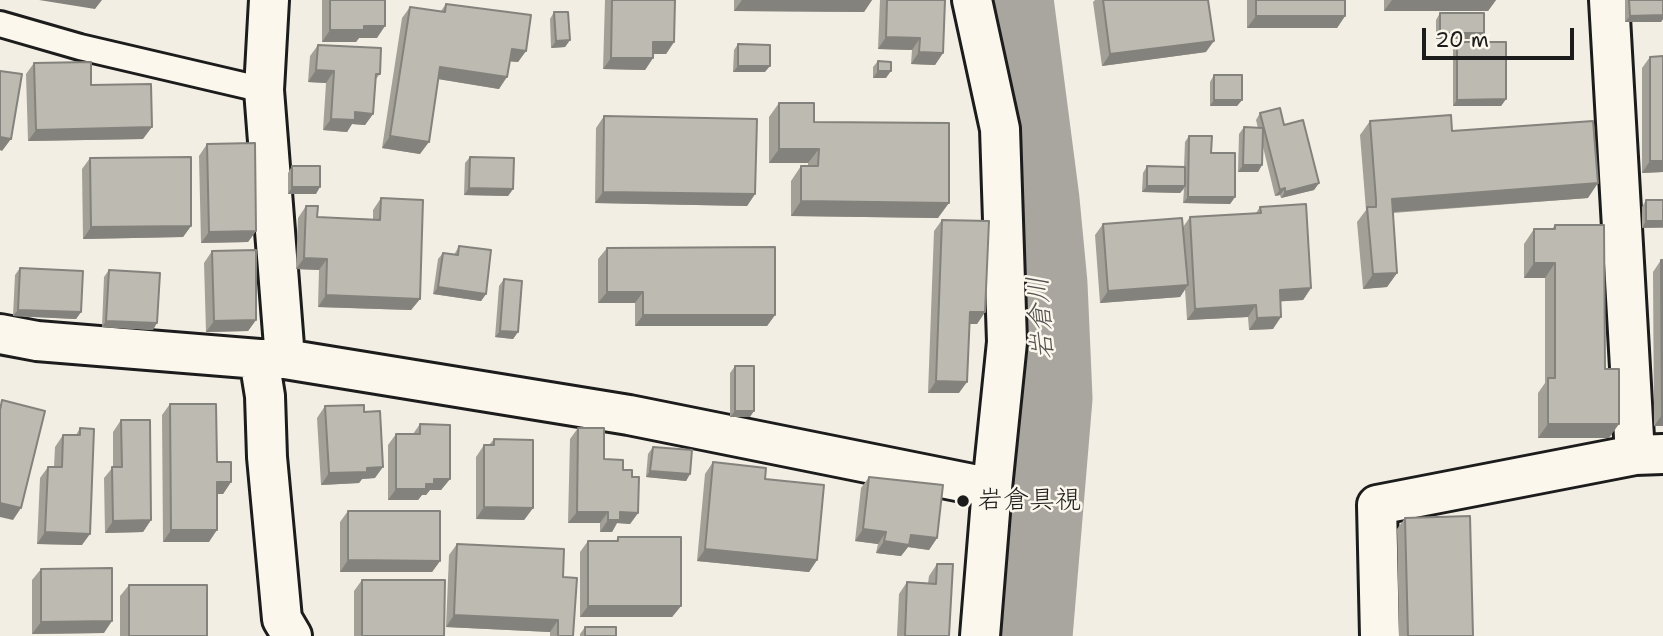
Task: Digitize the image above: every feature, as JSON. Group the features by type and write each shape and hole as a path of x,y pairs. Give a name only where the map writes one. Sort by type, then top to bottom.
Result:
{"street":[{"path":"269,0 264,90 272,359 265,396 267,457 282,619 292,636"},
{"path":"972,0 1000,128 1007,342 980,636"},
{"path":"1380,636 1377,505 1649,455 1609,0"},
{"path":"0,334 37,341 272,359 629,415 992,488"}],"lane":[{"path":"0,24 80,47 264,90"}],"building":[{"path":"330,0 385,0 385,26 364,26 364,30 330,30"},
{"path":"612,0 675,0 674,42 653,42 653,58 611,58"},
{"path":"887,0 945,0 943,53 919,52 920,38 886,37"},
{"path":"1103,0 1208,0 1214,41 1110,54"},
{"path":"1256,0 1345,0 1345,16 1256,16"},
{"path":"1629,0 1663,0 1663,15 1630,16"},
{"path":"446,4 531,15 526,51 512,49 507,77 440,67 429,142 390,136 410,7 445,12"},
{"path":"554,12 568,12 570,40 556,41"},
{"path":"1440,13 1484,13 1484,33 1440,33"},
{"path":"1457,42 1506,42 1506,99 1457,100"},
{"path":"738,44 770,45 770,66 738,66"},
{"path":"318,45 381,48 380,74 376,74 373,114 355,112 355,120 331,119 334,71 316,70"},
{"path":"1663,56 1663,161 1650,161 1650,57"},
{"path":"878,61 891,62 891,71 878,71"},
{"path":"91,62 91,85 151,84 152,127 36,130 34,63"},
{"path":"0,71 22,74 11,139 0,137"},
{"path":"1214,75 1242,75 1242,100 1214,100"},
{"path":"779,103 814,103 814,122 949,123 949,203 801,201 801,166 818,166 819,149 779,149"},
{"path":"1280,108 1284,125 1303,120 1319,183 1285,192 1285,188 1280,190 1260,113"},
{"path":"1451,115 1452,131 1593,121 1598,183 1392,199 1397,273 1373,274 1367,207 1376,207 1370,121"},
{"path":"604,116 757,119 755,194 603,192"},
{"path":"1244,127 1263,128 1262,165 1243,165"},
{"path":"1189,136 1212,136 1211,153 1235,153 1235,197 1188,197"},
{"path":"255,143 256,231 209,232 207,144"},
{"path":"191,157 191,226 91,227 90,158"},
{"path":"470,157 514,158 513,189 469,188"},
{"path":"292,166 320,166 320,187 292,187"},
{"path":"1147,166 1185,167 1185,186 1147,186"},
{"path":"381,198 423,200 420,299 326,295 327,259 304,258 306,206 318,206 317,217 380,220"},
{"path":"1646,200 1663,200 1663,221 1646,221"},
{"path":"1306,204 1311,288 1280,290 1281,317 1257,318 1256,305 1195,309 1190,217 1261,213 1260,207"},
{"path":"1182,218 1188,285 1108,291 1103,224"},
{"path":"942,220 989,221 985,312 970,312 967,382 936,381"},
{"path":"1555,225 1604,225 1605,369 1619,369 1619,424 1548,424 1548,378 1555,378 1555,263 1534,263 1534,229 1555,229"},
{"path":"459,246 491,250 486,294 438,287 443,253 458,255"},
{"path":"775,247 775,315 643,315 643,292 607,292 607,248"},
{"path":"256,250 256,320 214,321 212,251"},
{"path":"1663,260 1663,415 1662,415"},
{"path":"20,268 83,271 81,312 18,310"},
{"path":"109,270 160,273 157,323 106,321"},
{"path":"504,279 522,281 518,332 500,331"},
{"path":"735,366 754,366 754,411 735,411"},
{"path":"2,400 45,411 21,508 0,503"},
{"path":"170,404 216,404 217,462 231,462 231,482 217,482 217,530 171,530"},
{"path":"364,405 364,412 380,411 383,467 367,468 367,472 329,473 325,406"},
{"path":"121,420 150,420 151,520 113,521 112,467 122,467"},
{"path":"420,424 450,425 450,479 434,479 434,484 426,484 426,489 396,489 396,434 420,434"},
{"path":"80,428 94,429 90,534 45,532 48,467 62,467 63,435 80,435"},
{"path":"578,428 604,428 604,459 623,460 623,470 632,470 632,477 639,477 638,513 620,512 620,520 608,520 608,512 577,512"},
{"path":"494,439 533,440 533,508 484,507 484,445 494,445"},
{"path":"653,447 692,450 690,474 650,471"},
{"path":"713,462 766,468 765,479 824,485 817,560 705,549"},
{"path":"869,477 943,485 937,538 911,535 909,545 884,541 886,532 863,529"},
{"path":"348,511 440,511 440,561 348,560"},
{"path":"1470,516 1473,636 1408,636 1405,518"},
{"path":"618,537 681,537 681,606 588,606 588,541 618,541"},
{"path":"457,544 564,549 563,577 577,578 573,636 558,636 558,620 454,615"},
{"path":"937,564 953,564 949,636 905,636 907,582 936,584"},
{"path":"112,568 112,621 41,622 41,569"},
{"path":"362,580 445,580 444,636 362,636"},
{"path":"129,585 207,585 207,636 129,636"},
{"path":"585,627 616,627 616,636 585,636"}],"waterway":[{"name":"岩倉川","path":"1008,0 1034,200 1042,284 1047,398 1027,636"}],"place":[{"name":"岩倉具視","path":"963,501"}]}
